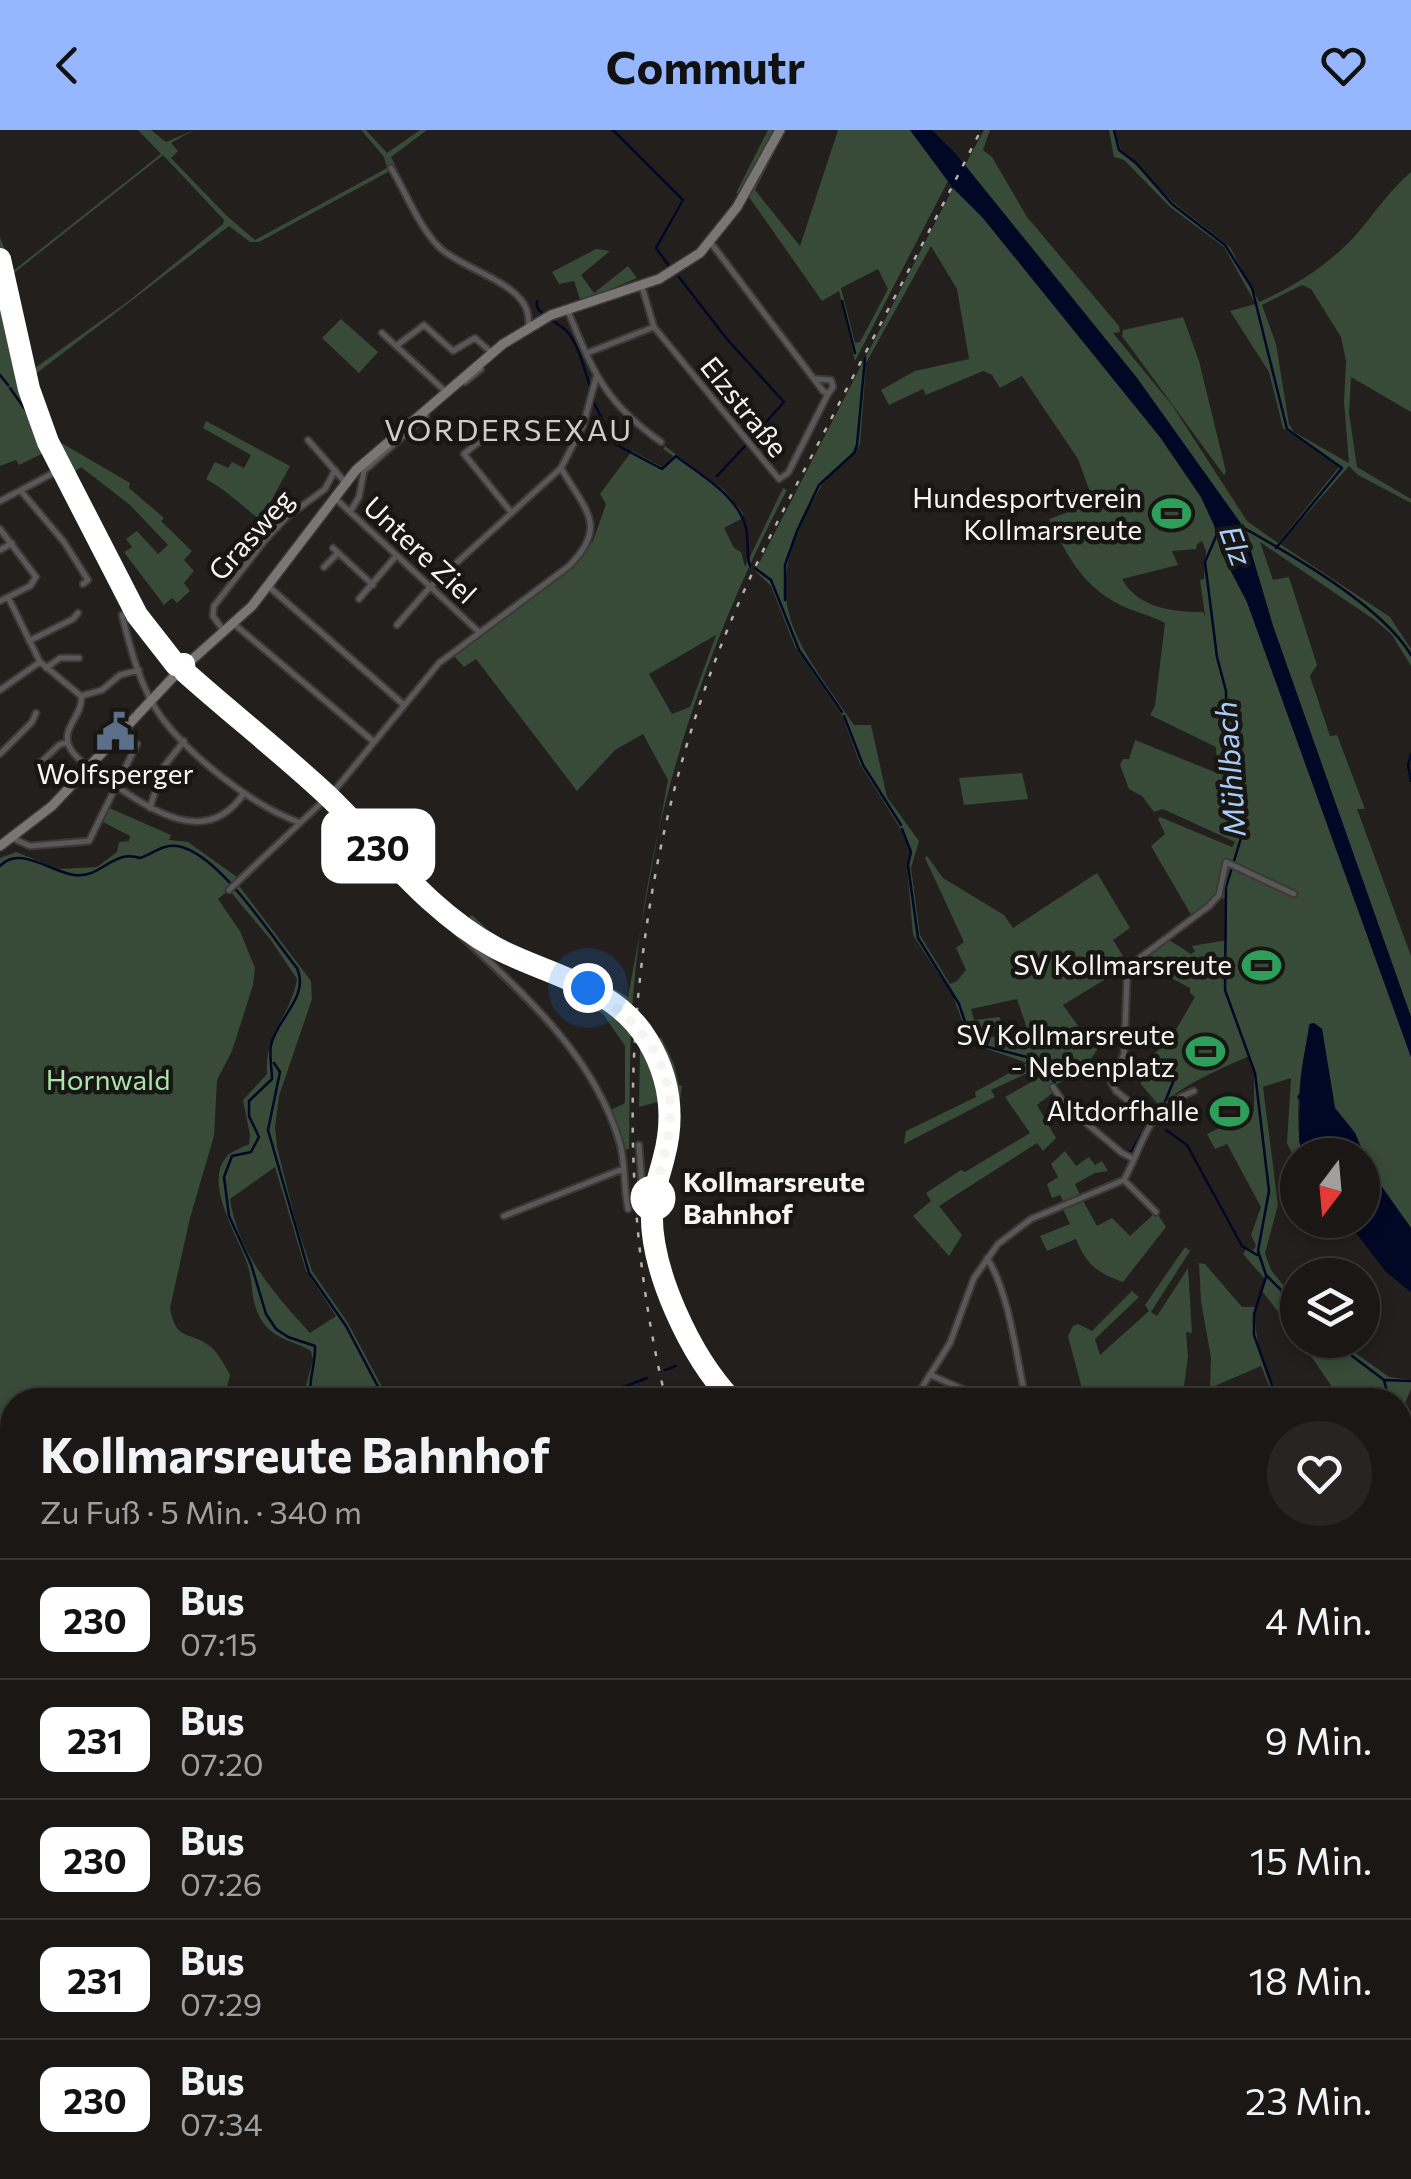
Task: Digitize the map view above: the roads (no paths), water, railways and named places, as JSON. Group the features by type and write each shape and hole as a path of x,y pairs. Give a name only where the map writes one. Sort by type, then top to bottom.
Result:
{"main road":[{"path":"0,846 52,806 181,669 234,624 268,586 346,482 446,392 529,326 567,309 642,287 676,270 711,242 780,130"},
{"path":"0,259 29,389 48,442 137,615 181,669 328,796 460,925 498,948 588,988 620,1007 650,1044 662,1066 670,1099 668,1140 653,1196 654,1236 676,1309 695,1353 723,1388"}],"street":[{"path":"390,168 439,247 510,291 527,310 529,326"},
{"path":"711,242 815,380 828,394 833,387 830,380 815,380"},
{"name":"Elzstraße","path":"642,287 654,327 779,479 788,473 828,394"},
{"path":"567,309 596,378 627,417 661,442"},
{"path":"396,346 424,326 453,351 476,338 492,353"},
{"path":"586,354 654,327"},
{"path":"382,334 446,392"},
{"path":"350,512 359,498 364,471 481,369"},
{"path":"396,626 430,586 561,468 583,426 596,378"},
{"path":"496,428 464,454 511,512"},
{"path":"308,440 346,482"},
{"path":"231,888 328,796 439,663 569,566 590,541 592,523 561,468"},
{"path":"0,501 62,469"},
{"name":"Grasweg","path":"225,632 213,616 214,606 287,517 326,489 335,470"},
{"path":"21,492 64,542 88,580 82,584"},
{"name":"Untere Ziel","path":"334,497 479,632"},
{"path":"0,529 36,578 30,586 0,600"},
{"path":"0,550 12,543"},
{"path":"324,567 335,550 372,585"},
{"path":"360,600 396,556"},
{"path":"268,586 403,704"},
{"path":"8,597 40,662 80,696"},
{"path":"28,642 73,620 78,613"},
{"path":"122,615 139,670 164,720 244,793 298,822"},
{"path":"234,624 374,742"},
{"path":"46,668 60,658 78,658"},
{"path":"0,690 40,662"},
{"path":"80,696 102,690 120,675 139,670"},
{"path":"80,696 80,709 69,730 72,751 90,768 150,808 177,819 204,822 226,814 244,793"},
{"path":"0,754 36,713"},
{"path":"150,808 162,769 184,740"},
{"path":"37,766 58,745 68,742"},
{"path":"12,838 30,846 89,841 137,744"},
{"path":"1151,1119 1116,1091 1111,1082 1124,1054 1127,978 1140,956 1216,899 1228,862 1294,894"},
{"path":"460,925 462,936 533,1004 580,1059 611,1120 623,1154 628,1209"},
{"path":"1053,1088 1066,1106 1133,1158"},
{"path":"922,1388 950,1343 974,1278 998,1244 1030,1219 1124,1180 1151,1119 1169,1102 1194,1091"},
{"path":"639,1145 642,1186 653,1196"},
{"path":"504,1216 623,1170"},
{"path":"1124,1180 1156,1212"},
{"path":"987,1258 1004,1303 1023,1388"},
{"path":"930,1375 960,1388"}],"water":[{"name":"Elz","path":"910,130 932,130 955,153 1137,378 1244,528 1273,626 1411,1017 1411,1057 1247,602 1221,552 1201,497 1160,437 983,218 953,188"},
{"path":"1310,1024 1322,1029 1335,1108 1357,1138 1299,1138 1297,1097"},
{"path":"1380,1184 1411,1228 1411,1292 1386,1272 1380,1258 1375,1258 1360,1238 1380,1238"}],"waterway":[{"path":"613,130 683,200 656,248 669,266"},
{"path":"1114,130 1119,150 1136,163 1172,204 1225,245 1252,288 1287,429 1342,468 1276,548"},
{"path":"679,277 726,338 784,402 750,440"},
{"path":"537,301 540,311 573,339 590,386"},
{"path":"842,301 855,353"},
{"path":"785,600 785,565 797,531 819,485 854,453 857,445 865,358"},
{"path":"0,375 8,385"},
{"path":"10,388 27,412"},
{"path":"593,401 615,444 662,469 676,456 727,496 746,528 750,566"},
{"path":"717,476 745,446"},
{"name":"Elz","path":"1242,527 1358,600 1411,655"},
{"name":"Mühlbach","path":"1217,534 1205,562 1217,657 1226,691 1227,778 1241,838 1226,887 1225,990 1255,1073 1269,1191 1258,1251 1266,1275 1280,1289"},
{"path":"756,569 771,580 799,650 842,712"},
{"path":"844,716 863,765 901,825"},
{"path":"1411,754 1411,781"},
{"path":"902,829 911,852 908,865 918,938 959,1004 972,1043 1042,1061 1073,1108"},
{"path":"0,866 17,858 83,875 122,857 140,858 177,846 193,852 226,879 297,968 300,979 296,998 271,1045 272,1079 249,1101 249,1116 259,1137 251,1152 232,1156 224,1177 229,1216 251,1264 266,1314 276,1329 288,1337 315,1346 310,1388"},
{"path":"1153,1055 1175,1077 1163,1107"},
{"path":"274,1063 280,1072 268,1130 309,1273 346,1326 379,1388"},
{"path":"1083,1116 1096,1127"},
{"path":"1125,1151 1131,1152 1146,1126"},
{"path":"1166,1130 1187,1145 1242,1246 1257,1255"},
{"path":"1266,1277 1254,1314 1254,1335 1273,1388"},
{"name":"Mühlbach","path":"1355,1358 1384,1380 1386,1388"},
{"path":"665,1370 676,1366"},
{"path":"621,1388 647,1378"},
{"path":"1385,1380 1411,1381"}],"railway":[{"path":"664,1388 647,1303 636,1205 633,1105 637,1006 650,906 670,809 697,713 742,596 981,130"}],"place":[{"name":"Hundesportverein Kollmarsreute","path":"1172,514"},
{"name":"Wolfsperger","path":"115,732"},
{"name":"SV Kollmarsreute","path":"1262,965"},
{"name":"SV Kollmarsreute - Nebenplatz","path":"1205,1051"},
{"name":"Altdorfhalle","path":"1229,1111"},
{"name":"Kollmarsreute Bahnhof","path":"653,1198"}],"district":[{"name":"VORDERSEXAU","path":"509,431"}],"park label":[{"name":"Hornwald","path":"108,1080"}]}
